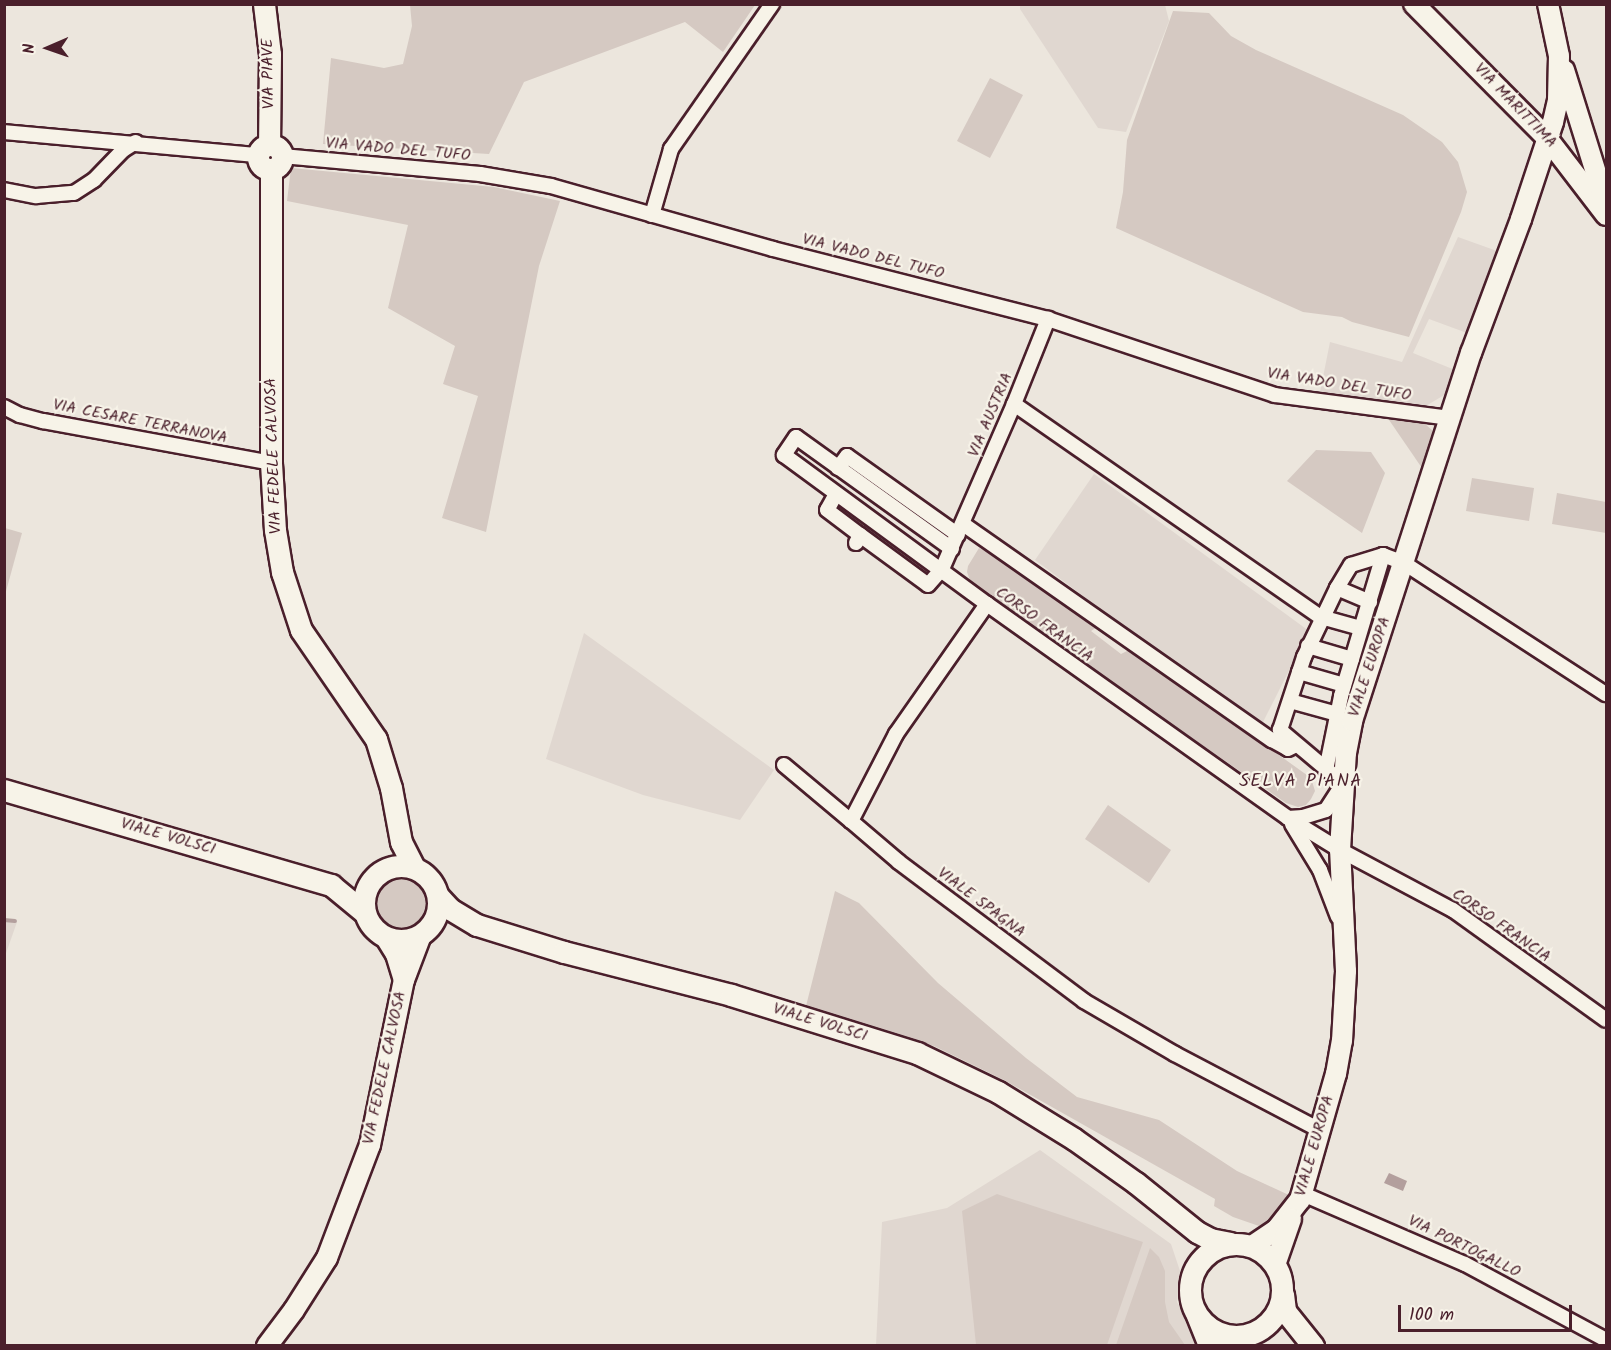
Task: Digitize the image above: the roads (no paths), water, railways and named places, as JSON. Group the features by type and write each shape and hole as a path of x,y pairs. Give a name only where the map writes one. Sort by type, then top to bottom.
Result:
{"main road":[{"name":"VIA PIAVE","path":"264,4 270,54 270,156"},
{"name":"VIA FEDELE CALVOSA","path":"270,156 271,463 275,530 289,601 301,630 315,654 376,739 391,788 404,849 414,868"},
{"name":"VIALE VOLSCI","path":"4,790 331,885 365,913"},
{"name":"VIA FEDELE CALVOSA","path":"376,876 392,847 396,820"},
{"path":"400,866 414,868 428,877 438,896 437,913 425,932 404,941 386,938 370,925 365,913 364,898 376,876 400,866"},
{"name":"VIALE VOLSCI","path":"331,885 376,876"},
{"name":"VIALE VOLSCI","path":"438,896 450,909 477,925 564,952 731,995 917,1053 998,1092 1074,1139 1136,1183 1177,1218"},
{"name":"VIALE VOLSCI","path":"425,932 477,925"},
{"path":"1177,1218 1209,1239 1252,1246 1262,1250 1275,1265 1282,1286 1285,1311 1313,1346"},
{"path":"1177,1218 1193,1250 1196,1266 1190,1292 1197,1316 1212,1330 1221,1334 1251,1335 1284,1330 1308,1346"},
{"path":"1196,1266 1211,1251 1231,1243"},
{"path":"1251,1335 1279,1308 1282,1286"}],"street":[{"path":"652,215 671,149 772,4"},
{"name":"VIA MARITTIMA","path":"1414,4 1547,138 1606,216"},
{"path":"1548,4 1560,56 1606,208"},
{"name":"VIALE EUROPA","path":"1292,1214 1302,1194 1336,1074 1342,1041 1346,939 1337,778 1352,721 1450,418 1547,138 1558,100 1560,56"},
{"name":"VIA VADO DEL TUFO","path":"4,132 480,174 551,186 773,249 1048,319 1275,395 1450,418"},
{"path":"4,189 36,196 74,192 84,188 123,150 136,142"},
{"name":"VIA AUSTRIA","path":"942,569 1014,404 1048,319"},
{"path":"1014,404 1321,617 1361,628"},
{"name":"VIA CESARE TERRANOVA","path":"4,407 20,415 43,421 271,463"},
{"name":"CORSO FRANCIA","path":"838,468 796,437 784,455 987,604 1288,818 1340,850 1453,910 1606,1020"},
{"path":"952,549 838,468 847,456 961,529 1272,740 1288,749 1296,745"},
{"path":"837,494 827,510 858,539 928,585 942,569"},
{"path":"1346,939 1320,870 1302,837 1288,818 1326,810 1337,778 1337,714 1383,555"},
{"path":"1337,778 1280,730 1308,646 1337,588 1352,565 1383,555 1404,563 1606,694"},
{"path":"1337,588 1370,602"},
{"path":"851,821 896,734 987,604"},
{"path":"1308,646 1352,659"},
{"path":"1299,672 1344,685"},
{"path":"1290,701 1337,714"},
{"name":"VIALE SPAGNA","path":"784,765 899,862 1084,1001 1174,1054 1320,1130"},
{"name":"VIA FEDELE CALVOSA","path":"267,1346 294,1310 327,1258 370,1144 404,980 425,932"},
{"name":"VIA FEDELE CALVOSA","path":"386,938 396,954 404,980"},
{"name":"VIA PORTOGALLO","path":"1302,1194 1465,1264 1606,1340"},
{"path":"1252,1246 1265,1240 1292,1214"},
{"path":"1275,1265 1292,1214"},
{"path":"1197,1316 1209,1346"}],"waterway":[{"path":"4,920 15,921"}],"district":[{"name":"SELVA PIANA","path":"1301,782"}]}
